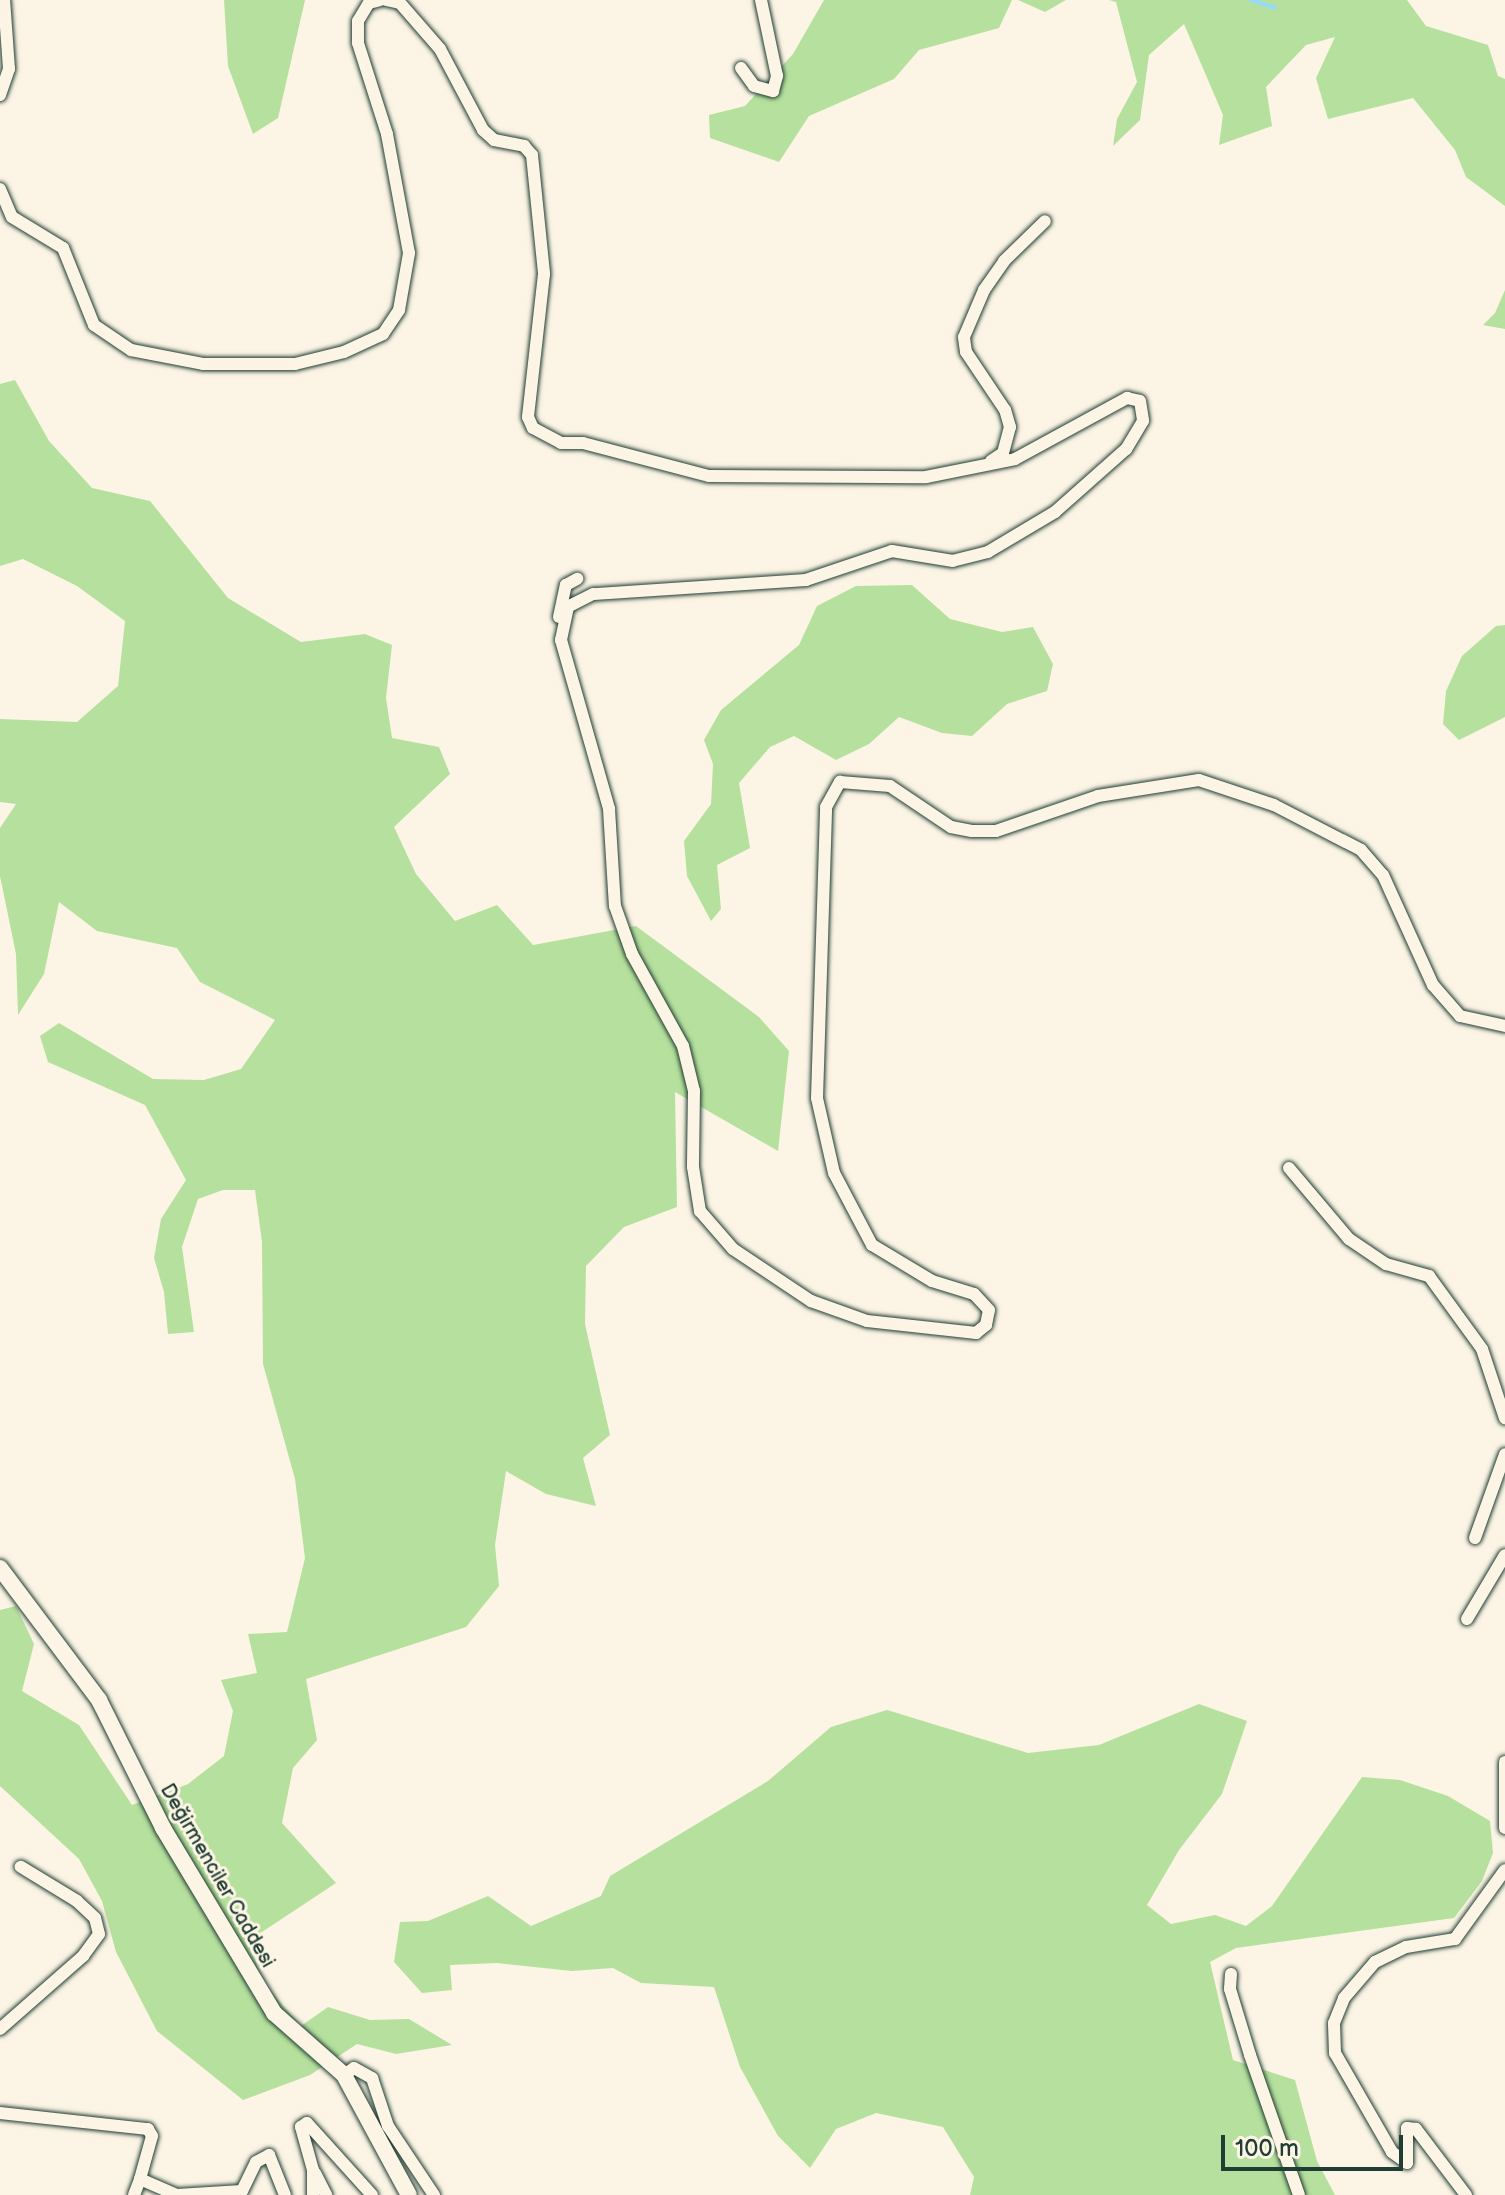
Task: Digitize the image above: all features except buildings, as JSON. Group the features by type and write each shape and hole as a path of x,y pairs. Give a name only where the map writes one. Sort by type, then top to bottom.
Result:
{"main road":[{"name":"Değirmenciler Caddesi","path":"0,1568 99,1700 163,1828 274,2013 344,2075 409,2195"}],"street":[{"path":"0,95 9,69 4,0"},
{"path":"0,189 12,217 63,248 94,325 131,350 203,364 295,364 344,352 383,334 399,310 409,253 387,134 358,43 358,21 369,3 383,0 400,3 440,49 483,130 494,140 524,146 532,155 544,274 543,313 528,387 533,428 561,443 583,443 709,476 926,477 1015,459 1127,398 1140,401 1143,421 1126,449 1055,512 988,552 953,561 892,551 806,580 768,586 593,594 568,607 561,640"},
{"path":"741,68 754,86 773,91 777,76 761,0"},
{"path":"985,465 1003,453 1010,427 1005,410 966,352 964,337 997,270 1045,221"},
{"path":"577,579 566,585 558,623 561,640 609,809 615,906 632,954 683,1046 694,1091 693,1167 700,1211 733,1249 811,1301 867,1321 976,1333 986,1325 989,1310 974,1294 932,1281 872,1245 834,1173 817,1098 826,807 840,782 890,786 951,827 972,831 996,831 1098,796 1199,780 1274,805 1361,850 1383,875 1433,985 1460,1016 1505,1026"},
{"path":"1289,1168 1349,1239 1386,1264 1429,1276 1482,1349 1505,1418"},
{"path":"1475,1538 1505,1454"},
{"path":"1467,1619 1505,1555"},
{"path":"1505,1762 1505,1828"},
{"path":"0,2029 83,1956 99,1934 95,1918 77,1901 21,1867"},
{"path":"1466,2195 1416,2129 1407,2128 1407,2163 1392,2152 1335,2053 1334,2023 1344,1998 1375,1962 1406,1947 1442,1945 1455,1939 1505,1870"},
{"path":"1231,1974 1230,1989 1250,2055 1299,2195"},
{"path":"344,2075 354,2068 372,2078 388,2126 434,2195"},
{"path":"2,2119 148,2129 152,2136 134,2195"},
{"path":"326,2195 313,2170 301,2127 307,2123 319,2129 372,2195"},
{"path":"140,2179 177,2195 223,2195 242,2191 256,2162 269,2155 285,2195"},
{"path":"313,2170 313,2195"}],"green space":[{"path":"224,0 305,0 278,118 253,134 228,66"},
{"path":"824,0 1012,0 999,28 919,50 894,79 809,116 779,162 710,138 709,115 745,106 793,54"},
{"path":"1018,0 1066,0 1045,12"},
{"path":"1109,0 1407,0 1426,26 1488,45 1498,76 1505,79 1505,206 1466,177 1455,150 1413,98 1328,119 1316,78 1335,37 1306,45 1266,87 1272,126 1219,145 1223,115 1184,24 1149,55 1140,120 1113,146 1117,119 1137,82 1116,2"},
{"path":"1505,290 1505,329 1483,325 1495,313"},
{"path":"15,380 49,441 92,488 150,501 228,598 301,642 365,634 392,645 386,698 392,738 439,747 450,774 394,827 416,874 455,921 497,905 533,945 636,926 759,1017 789,1051 778,1151 675,1092 677,1207 624,1227 586,1266 585,1324 610,1435 583,1458 596,1506 546,1494 506,1471 495,1545 499,1586 466,1627 306,1679 317,1740 293,1768 282,1823 336,1883 247,1942 267,1987 301,2026 328,2007 370,2020 409,2019 452,2045 396,2054 357,2044 310,2075 243,2100 157,2031 116,1952 102,1901 79,1859 0,1786 0,1610 16,1606 34,1644 22,1691 79,1725 132,1805 188,1784 224,1756 233,1711 221,1680 257,1673 248,1634 287,1632 305,1558 295,1479 263,1364 262,1242 255,1190 223,1190 198,1199 182,1247 194,1332 168,1334 164,1292 154,1258 161,1219 186,1180 145,1105 48,1062 40,1036 59,1023 153,1079 204,1080 241,1069 275,1020 200,982 177,948 97,931 59,902 44,974 18,1015 16,954 0,876 0,828 16,804 0,802 0,719 77,722 118,686 125,621 77,586 23,559 0,566 0,384"},
{"path":"912,585 950,619 1002,632 1033,627 1053,664 1047,691 1007,704 972,736 942,733 899,717 869,744 836,760 794,736 770,747 739,783 750,848 717,865 721,909 711,921 687,876 684,841 711,804 713,764 704,740 721,710 799,645 817,606 856,586"},
{"path":"1505,625 1505,717 1459,740 1443,724 1446,691 1462,656 1496,626"},
{"path":"1199,1704 1247,1721 1222,1794 1179,1850 1147,1905 1171,1924 1215,1915 1246,1926 1272,1906 1362,1777 1400,1780 1448,1796 1490,1821 1493,1853 1482,1881 1454,1918 1236,1948 1210,1962 1233,2060 1295,2080 1317,2161 1335,2195 970,2195 974,2177 943,2127 876,2113 836,2129 810,2168 778,2136 740,2067 714,1987 641,1983 613,1968 572,1971 497,1963 450,1965 452,1990 422,1993 394,1962 400,1922 428,1921 488,1896 531,1926 601,1896 610,1876 768,1781 831,1727 887,1710 1028,1753 1099,1745"}],"waterway":[{"path":"1251,0 1275,8"}]}
